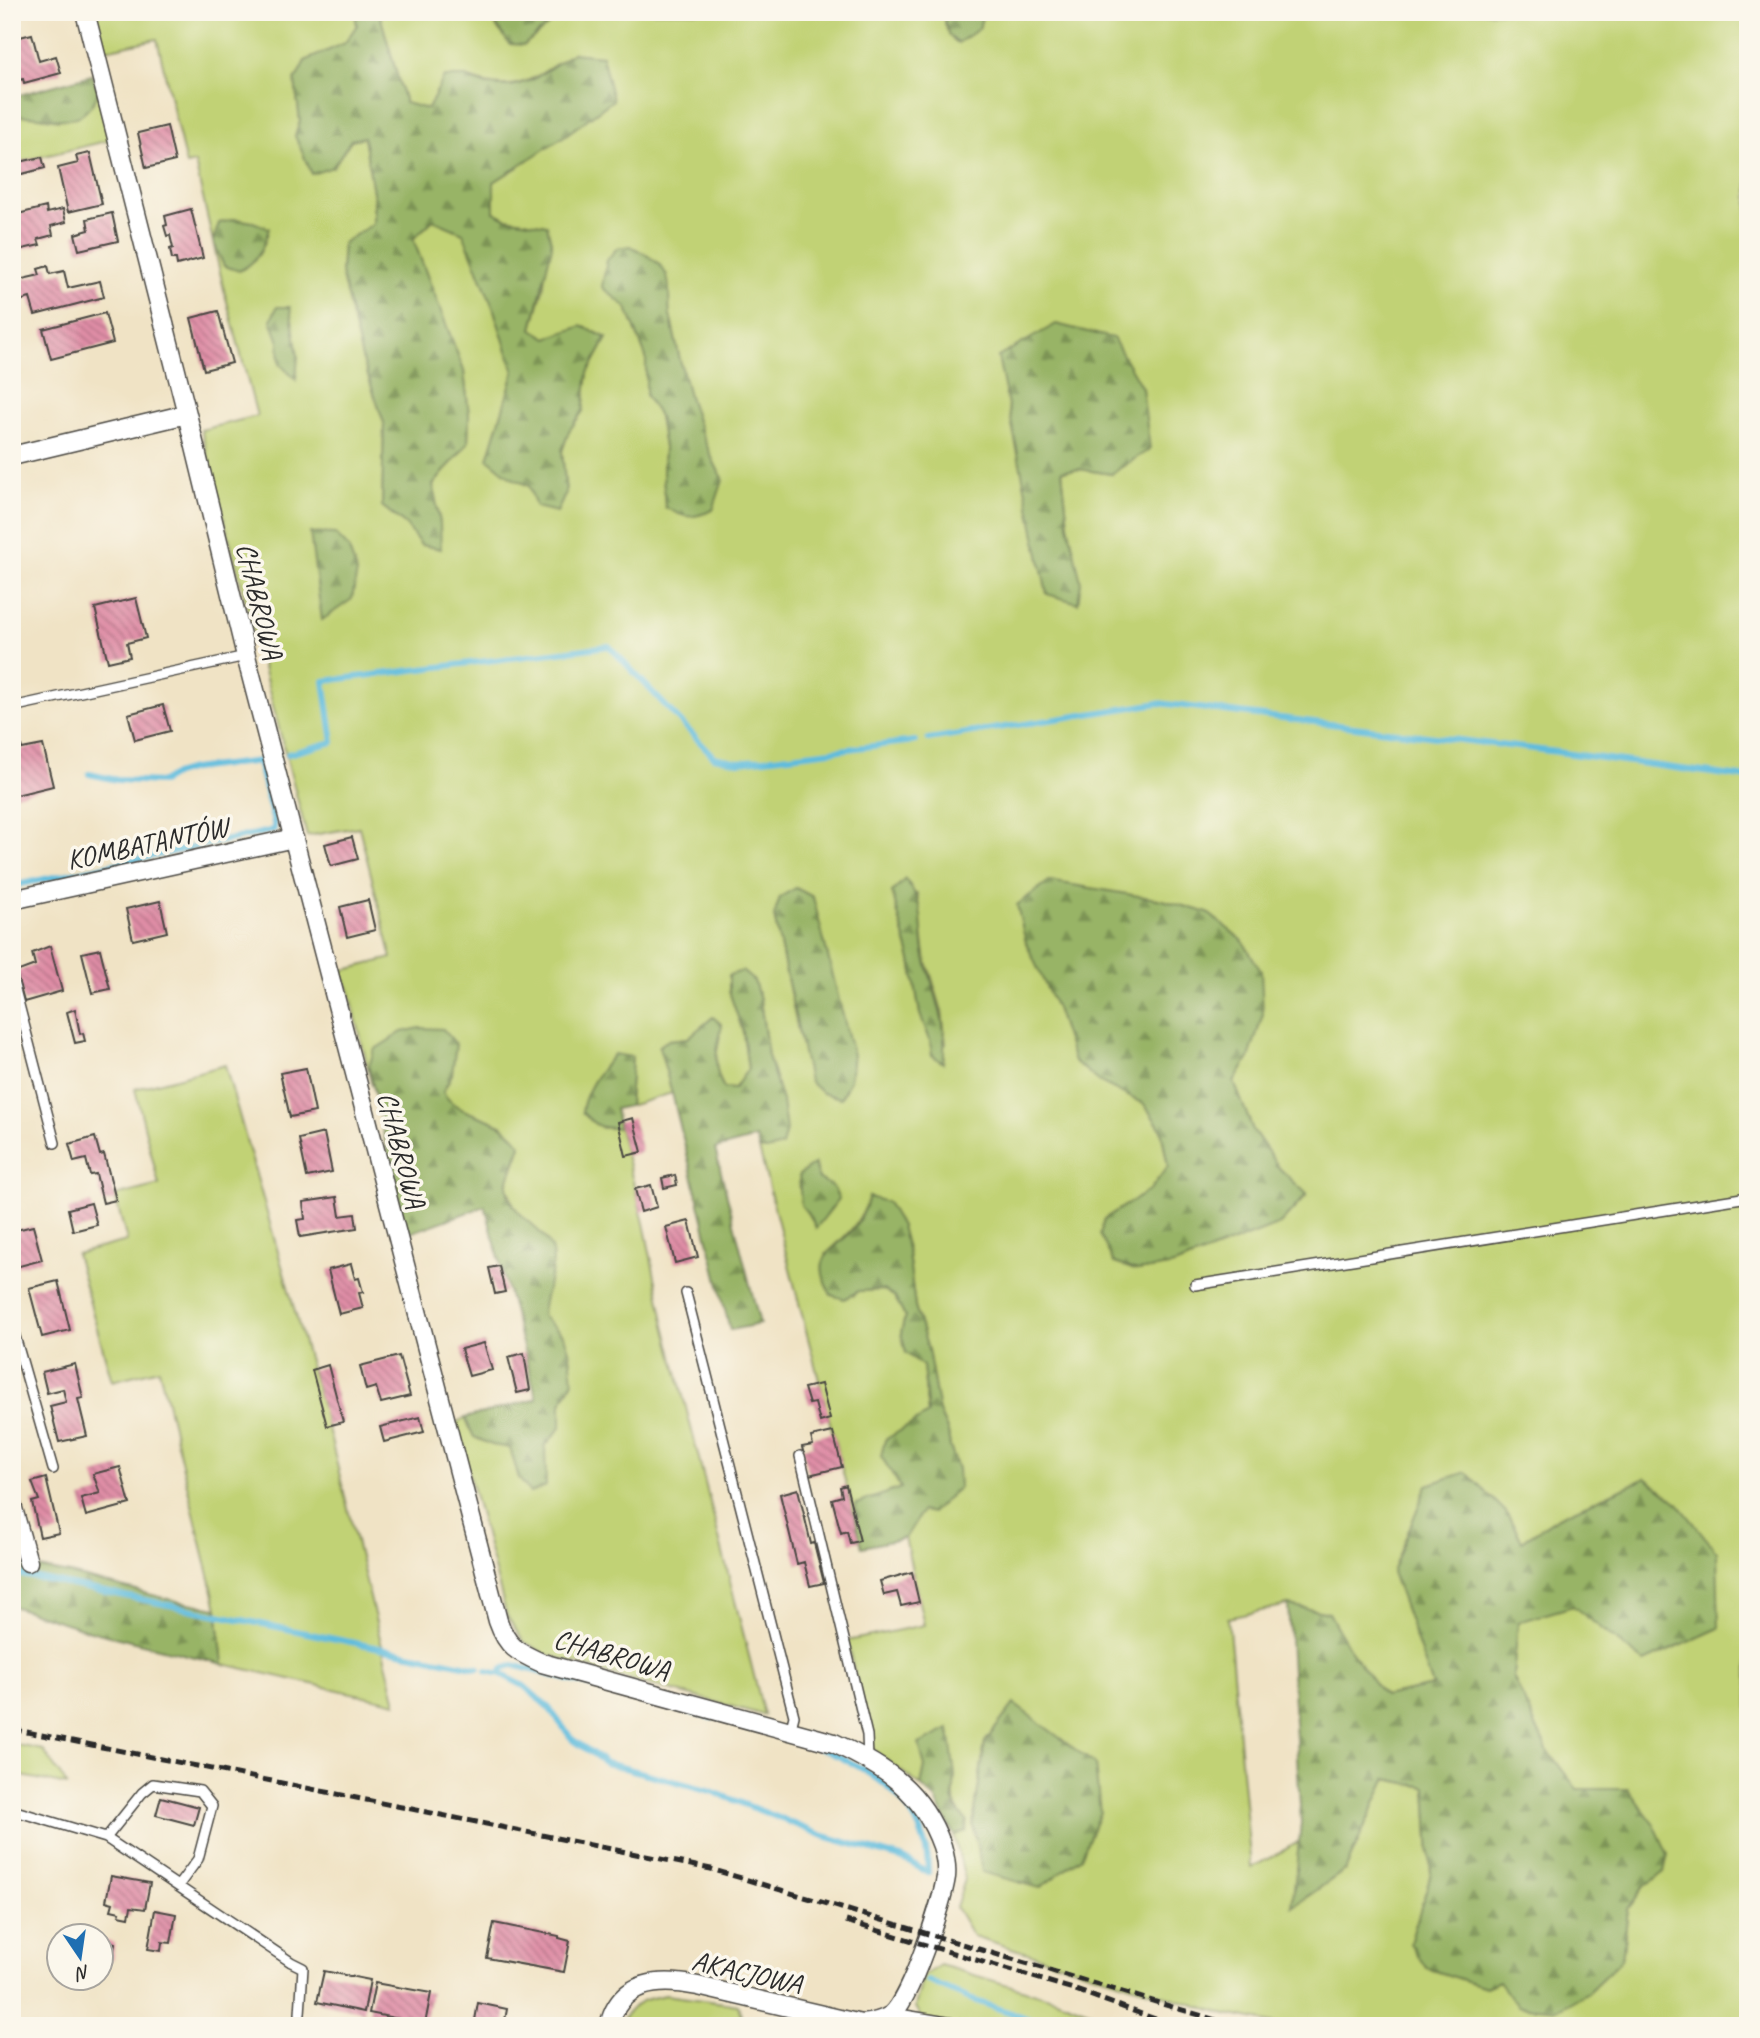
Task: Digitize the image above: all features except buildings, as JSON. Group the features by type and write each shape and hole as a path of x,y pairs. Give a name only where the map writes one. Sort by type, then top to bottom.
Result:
{"street":[{"name":"CHABROWA","path":"85,12 246,656 505,1641 519,1652 542,1663 834,1743 868,1759 897,1779 922,1806 939,1838 946,1861 946,1878 922,1959 893,2013"},
{"path":"12,456 187,414"},
{"name":"KOMBATANTÓW","path":"12,900 294,838"},
{"path":"12,1505 28,1562"},
{"name":"AKACJOWA","path":"609,2026 614,2009 624,1997 637,1988 658,1982 677,1982 860,2024 872,2023 893,2013"}],"lane":[{"path":"12,707 246,656"},
{"path":"12,978 55,1143"},
{"path":"1195,1286 1748,1197"},
{"path":"686,1293 794,1716 790,1732"},
{"path":"12,1326 53,1469"},
{"path":"800,1456 867,1735 868,1759"},
{"path":"106,1838 142,1793 153,1784 200,1791 212,1806 198,1859 178,1886"},
{"path":"12,1810 106,1838 303,1968 300,2014"},
{"path":"893,2013 971,2026"}],"green space":[{"path":"95,12 355,12 357,25 345,43 305,61 295,81 300,121 295,136 333,167 351,140 364,137 374,198 373,224 343,243 341,272 362,358 384,423 382,506 406,525 421,545 440,523 433,485 468,443 469,415 464,371 413,239 433,220 463,232 493,307 514,372 503,412 510,477 529,486 566,493 562,451 569,431 583,411 588,373 607,338 583,326 547,338 532,329 544,285 547,225 506,218 494,212 494,182 518,167 573,53 546,71 511,85 483,83 466,77 436,92 428,110 405,103 379,12 488,12 499,31 524,45 564,12 942,12 949,36 979,29 983,12 1748,12 1748,2026 1286,2026 1218,2012 973,1936 956,1907 965,1879 954,1835 966,1831 967,1822 954,1800 955,1775 925,1767 921,1786 873,1750 847,1641 924,1625 905,1538 922,1511 958,1469 948,1432 939,1412 928,1350 915,1306 908,1253 869,1197 857,1222 826,1254 853,1296 859,1291 884,1290 895,1297 905,1317 901,1333 906,1352 923,1366 928,1414 886,1440 893,1473 901,1488 857,1504 856,1523 759,1149 767,1150 782,1101 768,1056 760,1000 754,981 729,991 743,1032 748,1069 734,1089 724,1088 720,1080 716,1057 722,1025 713,1017 688,1038 669,1040 659,1046 672,1093 629,1106 632,1057 594,1087 582,1112 602,1128 619,1128 644,1223 664,1321 764,1715 606,1673 546,1654 523,1641 507,1616 455,1423 465,1418 474,1437 492,1445 510,1447 519,1478 544,1463 545,1446 561,1427 561,1404 573,1381 564,1336 542,1316 550,1275 537,1230 526,1222 514,1206 507,1186 521,1146 502,1125 450,1105 443,1092 452,1074 369,1067 372,1086 350,992 341,971 392,958 359,827 307,836 201,430 257,416 225,294 213,242 195,163 186,165 157,39 105,50","holes":["235,219 253,222 224,266 213,242 219,223","667,275 669,310 689,402 706,447 723,480 665,507 664,448 659,416 646,396 646,357 627,308","998,357 1111,474 1079,469 1062,471 1068,524","892,892 917,894 925,955 942,1011 946,1044 932,1055 930,1040 920,1014 911,960","774,916 822,1093 798,1031","1056,1008 1249,1058 1234,1082 1253,1130 1280,1169 1307,1195 1280,1224 1174,1265 1138,1271 1104,1219 1150,1190 1168,1166 1161,1129 1144,1104 1074,1061","815,1165 818,1178 833,1187 816,1227 801,1205 801,1192","1506,1512 1522,1541 1560,1516 1573,1606 1518,1622 1513,1677 1547,1750 1576,1789 1664,1872 1643,1888 1628,1909 1622,1959 1588,1992 1499,1981 1486,1987 1426,1968 1411,1943 1431,1874 1426,1787 1386,1779 1345,1870 1293,1907 1299,1842 1251,1868 1228,1618 1288,1605 1329,1613 1346,1644 1384,1696 1433,1686 1393,1572","1014,1705 973,1825 985,1742"]},
{"path":"355,12 379,12 405,103 428,109 444,77 466,77 487,85 511,86 532,80 573,53 602,56 613,100 566,135 494,182 494,212 506,218 547,225 552,246 532,329 547,338 582,326 607,338 588,373 583,411 569,431 562,451 566,493 557,512 536,507 529,486 510,477 488,459 514,372 493,307 463,233 433,220 413,239 464,371 469,415 468,443 433,485 440,523 441,549 421,545 406,525 382,506 384,423 362,358 341,272 343,243 373,224 374,198 364,137 351,140 333,167 312,174 295,136 300,121 295,81 305,61 345,43 357,25"},
{"path":"488,12 564,12 524,45 509,44"},
{"path":"942,12 983,12 979,29 958,43 949,36"},
{"path":"92,75 99,91 92,105 83,114 63,119 12,116 12,97"},
{"path":"99,91 110,140 12,164 12,116 59,120"},
{"path":"235,219 269,228 259,254 239,271 224,266 213,241 219,223"},
{"path":"631,246 657,262 667,277 670,315 696,419 723,480 713,510 699,515 683,516 665,507 664,447 659,416 646,396 646,357 627,308 602,287 607,260 617,248"},
{"path":"277,307 290,307 298,356 296,380 280,364 279,342 271,320"},
{"path":"1056,324 1113,338 1142,388 1150,449 1111,474 1079,469 1062,471 1068,524 1081,582 1078,603 1047,594 998,357"},
{"path":"310,533 335,534 348,547 357,572 352,599 322,620"},
{"path":"905,879 920,908 925,957 940,1009 944,1034 943,1063 932,1055 930,1040 920,1014 911,960 892,892"},
{"path":"1049,881 1163,900 1208,913 1242,940 1261,971 1263,1014 1249,1058 1234,1082 1253,1130 1280,1169 1307,1194 1280,1224 1174,1265 1138,1271 1114,1263 1100,1235 1104,1219 1150,1190 1168,1166 1161,1129 1144,1104 1100,1082 1074,1061 1056,1008 1026,943 1017,905"},
{"path":"796,888 813,897 853,1055 850,1080 841,1098 822,1093 809,1081 774,916 780,897"},
{"path":"742,971 754,981 760,1000 768,1056 782,1101 786,1130 782,1146 759,1149 756,1138 715,1149 760,1324 730,1330 659,1046 669,1040 688,1038 713,1017 722,1025 716,1058 720,1080 724,1088 734,1089 748,1069 743,1032 729,991 729,975"},
{"path":"420,1028 443,1029 456,1044 452,1074 443,1092 450,1101 459,1108 502,1126 521,1145 507,1182 509,1196 513,1205 549,1243 552,1252 552,1268 542,1316 564,1336 570,1354 573,1381 561,1404 561,1427 545,1446 546,1486 530,1493 519,1478 510,1448 492,1445 474,1437 465,1418 537,1399 485,1206 405,1233 369,1067 374,1050 402,1032"},
{"path":"614,1054 632,1057 629,1106 615,1109 619,1128 607,1128 598,1126 582,1112 590,1089"},
{"path":"225,1065 328,1428 396,1703 223,1664 217,1608 159,1369 112,1381 76,1254 127,1241 115,1196 159,1185 135,1089"},
{"path":"814,1164 818,1178 833,1187 839,1199 816,1228 801,1205 799,1175"},
{"path":"869,1197 887,1202 901,1226 908,1253 915,1306 928,1350 939,1412 948,1432 958,1469 959,1487 932,1513 922,1511 905,1538 862,1547 856,1523 856,1504 901,1488 881,1456 885,1440 928,1414 923,1366 906,1353 901,1333 905,1317 895,1297 884,1290 859,1291 844,1299 831,1295 822,1270 826,1255 855,1227"},
{"path":"1466,1472 1506,1512 1522,1541 1560,1516 1646,1478 1677,1502 1717,1552 1719,1628 1644,1662 1573,1606 1518,1622 1513,1677 1547,1750 1577,1789 1628,1789 1654,1824 1668,1854 1664,1872 1643,1888 1628,1909 1622,1959 1588,1992 1557,2010 1518,2006 1499,1981 1486,1987 1426,1968 1410,1943 1431,1874 1426,1787 1386,1779 1345,1870 1292,1907 1301,1823 1288,1605 1329,1613 1346,1644 1384,1696 1433,1686 1392,1572 1427,1485"},
{"path":"12,1563 217,1608 223,1664 94,1632 12,1606"},
{"path":"1014,1704 1095,1764 1100,1812 1081,1857 1040,1888 982,1872 973,1825 985,1742"},
{"path":"949,1729 955,1775 955,1808 967,1821 966,1831 954,1835 936,1800 921,1786 925,1767 919,1744"},
{"path":"12,1744 43,1750 67,1785 12,1774"},
{"path":"940,1965 1056,1999 1127,2026 926,2026 915,2007 923,1976"},
{"path":"666,1995 738,2005 744,2026 619,2026 638,2003"}],"waterway":[{"path":"288,754 333,742 324,681 609,646 714,757 739,762 915,741"},
{"path":"928,739 1159,703 1748,778"},
{"path":"12,886 274,829 258,761"},
{"path":"89,774 117,780 162,782 175,774 192,769 260,761"},
{"path":"406,1230 407,1235"},
{"path":"12,1573 478,1668"},
{"path":"501,1674 503,1668 513,1665 712,1718"},
{"path":"487,1671 501,1674 524,1686 549,1708 572,1739 606,1763 711,1791 824,1836 904,1859 928,1873 926,1849 919,1827 893,1792 856,1765 813,1746"},
{"path":"928,1981 970,1999 1050,2026"}],"railway":[{"path":"12,1729 711,1869 1236,2026"},
{"path":"846,1921 1073,1989 1158,2020"}]}
